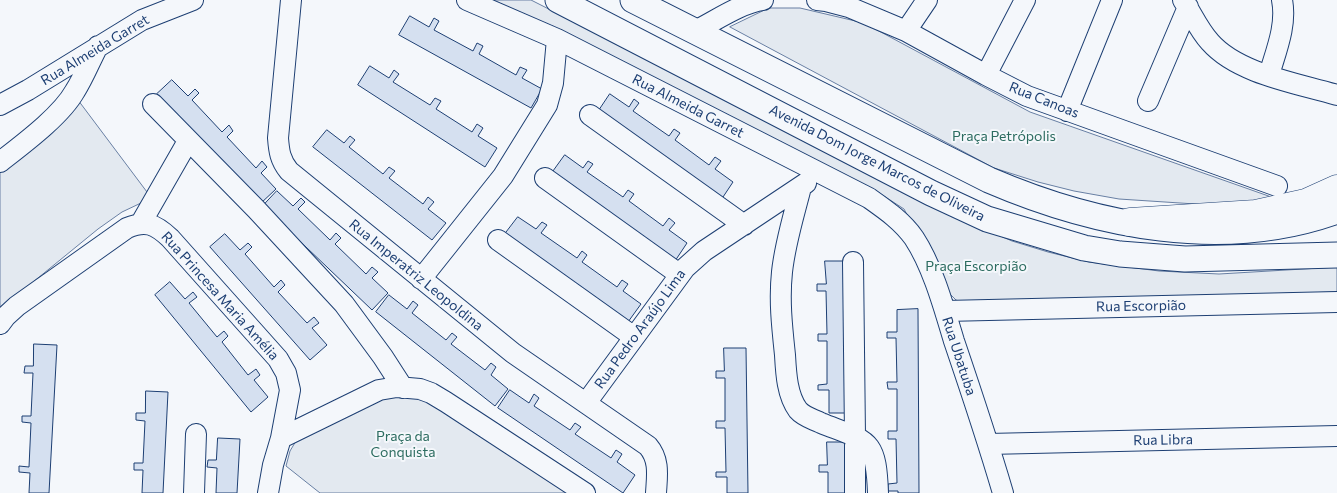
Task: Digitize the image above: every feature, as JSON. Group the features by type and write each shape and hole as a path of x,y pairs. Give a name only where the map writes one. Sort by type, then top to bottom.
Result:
{"highway":[{"path":"1130,222 1256,214 1306,203 1337,189"}],"main road":[{"name":"Avenida Dom Jorge Marcos de Oliveira","path":"558,0 931,193 995,221 1084,248 1154,258 1185,260 1337,255"},
{"path":"634,0 988,180 1068,209 1167,229 1221,231 1283,226 1318,218 1337,211"}],"street":[{"name":"Rua Almeida Garret","path":"0,105 28,90 142,20 193,0"},
{"name":"Rua Imperatriz Leopoldina","path":"291,0 278,138 280,156 289,171 513,353 648,446 653,451 657,464 656,493"},
{"name":"Rua Almeida Garret","path":"467,0 557,39 869,198 890,212 902,224"},
{"path":"695,31 754,2 763,0"},
{"name":"Rua Canoas","path":"817,0 826,0 858,10 906,31 1027,96 1277,186"},
{"path":"906,31 927,0"},
{"path":"986,75 1025,0"},
{"path":"1067,111 1112,0"},
{"path":"1269,75 1280,40 1282,0"},
{"path":"1185,4 1204,35 1226,56 1269,75 1337,95"},
{"path":"1148,101 1185,4"},
{"path":"421,279 503,176 547,105 553,83 557,39"},
{"path":"0,162 64,106 75,92 98,46"},
{"path":"154,104 256,209 344,304 403,388"},
{"path":"590,116 744,225"},
{"path":"0,324 17,306 126,228 141,223 188,141"},
{"name":"Rua Pedro Araújo Lima","path":"586,403 679,274 704,252 821,174"},
{"path":"545,178 679,274"},
{"path":"801,187 786,248 781,286 781,311 787,377 793,401 807,417 855,441 867,443 872,451 877,467 878,493"},
{"name":"Rua Princesa Maria Amélia","path":"141,223 154,225 170,238 278,359 286,373 290,390 282,438 273,465 268,493"},
{"name":"Rua Ubatuba","path":"902,224 914,239 926,260 945,311 1003,493"},
{"path":"498,240 634,336"},
{"path":"853,262 856,493"},
{"name":"Rua Escorpião","path":"945,311 1337,302"},
{"path":"282,438 379,390 420,389 438,397 585,493"},
{"path":"194,493 196,434"},
{"name":"Rua Libra","path":"988,444 1337,436"}],"green space":[{"name":"Praça Escorpião","path":"490,0 531,0 970,223 1012,241 1089,262 1159,271 1219,274 1337,267 1337,292 961,302 948,292 904,209 873,189"},
{"name":"Praça Petrópolis","path":"769,8 800,8 864,23 1030,112 1277,199 1226,206 1119,199 1074,191 994,168 730,27"},
{"path":"78,100 150,196 98,229 0,309 0,167"},
{"name":"Praça da Conquista","path":"381,395 400,395 428,401 574,493 320,493 286,466 290,451 296,441"}],"building":[{"path":"410,16 429,27 434,18 439,21 434,30 473,51 477,43 483,46 479,54 516,75 520,67 527,70 522,78 542,89 531,108 399,35"},
{"path":"370,66 389,78 394,70 399,74 393,82 430,105 435,98 441,101 436,109 472,132 477,124 483,128 478,136 497,148 485,167 358,85"},
{"path":"172,80 188,96 195,89 199,93 192,100 222,132 229,125 233,131 227,137 256,168 262,161 267,167 261,173 276,189 260,204 157,94"},
{"path":"610,94 629,107 634,99 639,103 633,111 669,136 674,129 680,133 675,140 709,165 715,157 721,161 715,169 733,182 721,200 598,112"},
{"path":"327,130 344,143 350,136 355,140 349,147 383,174 389,167 395,171 389,178 423,204 428,197 434,202 428,209 446,223 432,240 313,147"},
{"path":"565,155 583,168 588,161 593,164 587,172 623,197 628,190 634,194 629,201 663,226 669,218 675,223 669,230 687,243 675,261 552,173"},
{"path":"277,191 293,206 301,198 305,202 298,209 330,240 336,233 341,238 335,244 366,274 372,267 378,272 372,278 388,293 372,310 263,206"},
{"path":"518,217 536,229 542,222 547,225 541,233 577,258 582,251 587,255 582,262 617,287 622,280 628,284 623,291 641,304 628,322 505,234"},
{"path":"225,234 240,250 248,243 252,247 245,254 274,287 281,280 285,285 278,292 307,323 314,317 319,323 312,328 327,345 310,360 210,247"},
{"path":"825,261 848,261 849,413 829,413 829,390 818,390 818,385 827,384 827,341 818,341 818,334 827,334 826,291 817,291 817,284 826,284"},
{"path":"170,282 185,299 193,292 197,297 189,303 217,337 224,331 228,336 222,342 248,375 256,369 260,375 254,380 268,397 251,412 155,295"},
{"path":"389,295 407,309 413,301 418,305 412,313 446,340 452,333 457,337 451,344 485,370 491,363 496,367 491,375 508,389 495,406 376,312"},
{"path":"918,309 919,493 898,493 898,491 888,491 888,484 897,483 896,439 888,439 888,431 897,431 897,389 888,389 887,382 897,382 896,338 887,338 887,332 897,332 897,310"},
{"path":"34,344 57,345 49,493 29,493 30,473 19,472 19,466 29,467 31,423 22,422 22,416 31,416 33,373 24,373 25,366 33,366"},
{"path":"724,348 746,348 748,493 727,493 727,477 716,477 716,472 726,472 725,428 716,428 716,421 725,421 725,378 716,378 716,371 724,371"},
{"path":"510,390 529,403 534,394 539,398 534,406 570,430 575,423 581,427 575,434 611,458 616,450 622,454 617,462 635,475 623,493 498,408"},
{"path":"146,391 168,392 163,493 142,493 143,470 134,470 134,463 143,463 145,421 136,420 136,413 145,413"},
{"path":"218,438 240,439 237,493 216,493 217,468 207,467 208,460 216,460"},
{"path":"827,442 849,442 850,493 828,493 828,472 819,472 819,465 827,465"}]}
